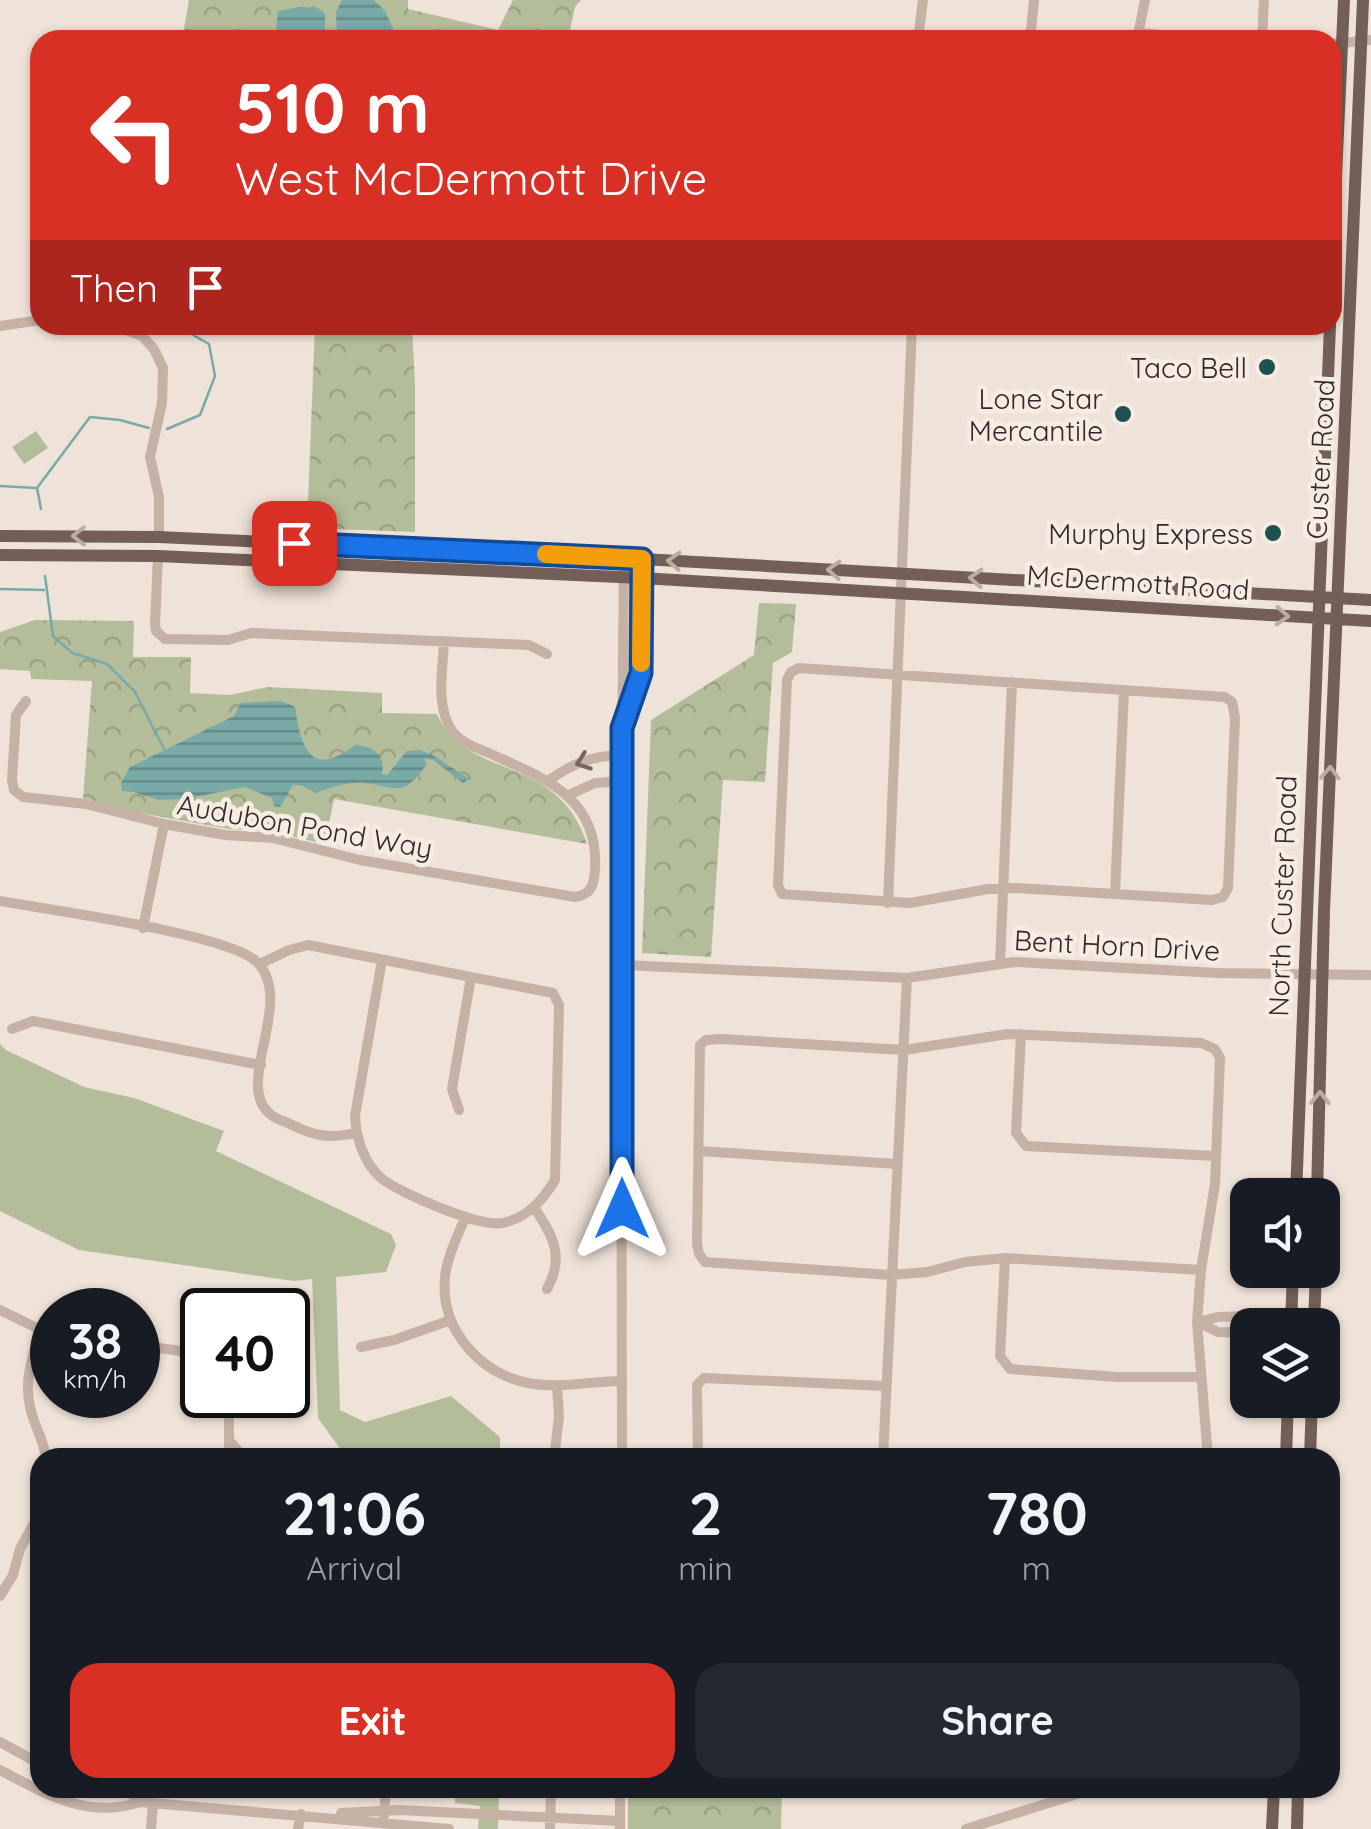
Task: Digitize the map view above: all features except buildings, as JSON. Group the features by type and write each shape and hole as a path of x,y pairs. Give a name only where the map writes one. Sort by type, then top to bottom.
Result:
{"main road":[{"path":"1339,30 1344,0"},
{"name":"Custer Road","path":"1337,620 1366,46 1364,0"},
{"name":"North Custer Road","path":"1297,1178 1330,335"},
{"name":"McDermott Road","path":"0,536 158,537 624,558 1371,600"},
{"path":"158,537 158,556"},
{"name":"McDermott Road","path":"0,555 158,556 624,577 1371,622"},
{"path":"723,583 724,563"},
{"path":"1087,604 1088,584"},
{"name":"North Custer Road","path":"1318,1178 1337,620"},
{"path":"1310,831 1328,831"},
{"path":"1286,1448 1287,1418"},
{"path":"1310,1448 1311,1418"},
{"path":"1272,1829 1274,1798"},
{"path":"1297,1829 1298,1798"}],"street":[{"path":"919,30 922,0"},
{"path":"1031,30 1034,0"},
{"path":"1140,30 1145,0"},
{"path":"1262,30 1264,0"},
{"path":"0,326 30,320"},
{"path":"139,335 154,348 162,368 162,403 150,457 159,496 158,537"},
{"path":"888,902 912,335"},
{"path":"158,556 155,624 159,636 165,638 228,640 251,633 444,640 529,645 547,654"},
{"path":"622,1448 624,558"},
{"path":"622,728 638,690 642,559"},
{"path":"444,640 442,704 450,729 460,740 548,781 569,796 595,783 622,781"},
{"path":"623,644 629,656 641,663"},
{"path":"799,668 899,674 1218,696 1232,702 1235,718 1228,888 1223,897 1212,900 1003,888 926,902 888,902 789,897 780,892 790,672 799,668"},
{"path":"1000,962 1012,682"},
{"path":"1115,894 1124,690"},
{"name":"Audubon Pond Way","path":"26,701 16,714 12,780 14,790 23,797 86,804 164,824 225,835 274,838 360,860 576,897 589,892 594,884 596,852 586,820 569,796"},
{"path":"548,781 576,762 622,755"},
{"path":"143,928 164,824"},
{"path":"0,901 227,944 244,952 260,964 270,985 259,1096 271,1115 314,1136 334,1138 355,1133"},
{"path":"260,964 308,945 471,977 556,996 555,1180 524,1215 500,1224 465,1218 382,1179 368,1162 355,1133 355,1116 382,960"},
{"name":"Bent Horn Drive","path":"623,966 907,978 1000,962 1218,973 1371,975"},
{"path":"458,1110 452,1089 471,977"},
{"path":"883,1448 907,978"},
{"path":"12,1029 33,1021 261,1065"},
{"path":"1022,1034 1016,1132 1022,1142 1032,1148 1215,1156"},
{"path":"1201,1270 1005,1258 891,1275 711,1264 701,1259 697,1244 697,1058 703,1042 721,1039 904,1050 1022,1034 1201,1043 1215,1048 1220,1058 1214,1184 1197,1322 1208,1448"},
{"path":"698,1151 897,1164"},
{"path":"534,1207 551,1233 556,1254 556,1273 547,1289"},
{"path":"465,1218 445,1276 446,1301 454,1330 476,1357 501,1375 528,1383 557,1386 622,1381"},
{"path":"1005,1258 1000,1356 1005,1366 1015,1370 1117,1377 1200,1377"},
{"path":"0,1310 30,1323"},
{"path":"1197,1322 1230,1317"},
{"path":"361,1347 451,1320"},
{"path":"1197,1322 1218,1332 1230,1332"},
{"path":"30,1365 30,1407"},
{"path":"698,1448 697,1385 710,1377 885,1386"},
{"path":"555,1448 557,1386"},
{"path":"33,1418 45,1448"},
{"path":"230,1418 230,1448"},
{"path":"230,1440 236,1448"},
{"path":"0,1596 13,1575 30,1530"},
{"path":"0,1742 30,1758"},
{"path":"12,1776 23,1754"},
{"path":"0,1770 30,1783"},
{"path":"68,1798 92,1809 140,1802 450,1829"},
{"path":"136,1798 140,1802"},
{"path":"384,1823 385,1798"},
{"path":"550,1824 551,1798"},
{"path":"316,1815 384,1810 487,1815 550,1824 620,1825 620,1798"},
{"path":"966,1829 1064,1798"},
{"path":"151,1829 153,1803"},
{"path":"298,1829 300,1814"},
{"path":"486,1829 487,1815"}],"green space":[{"path":"189,0 408,0 408,9 498,30 184,30"},
{"path":"513,0 581,0 575,7 570,30 498,30"},
{"path":"315,335 412,335 415,532 307,528"},
{"path":"36,431 48,448 24,464 12,447"},
{"path":"759,603 796,604 792,652 773,663 765,782 723,780 711,957 642,953 651,720 754,655"},
{"path":"35,620 134,621 133,657 191,657 190,693 229,695 268,687 382,693 382,713 437,714 451,735 468,750 534,780 555,794 573,815 587,844 334,799 325,844 269,831 229,829 129,811 83,798 92,681 31,679 30,671 0,669 0,632"},
{"path":"0,1044 84,1087 134,1098 224,1131 216,1151 391,1234 396,1245 386,1272 336,1277 340,1410 365,1422 451,1396 500,1437 500,1448 340,1448 318,1418 312,1279 294,1281 79,1250 0,1211"},
{"path":"455,1798 499,1798 498,1829 478,1829 480,1806 455,1803"},
{"path":"628,1798 782,1798 781,1829 628,1829"}],"water":[{"path":"342,0 374,0 385,11 394,30 337,30 336,12"},
{"path":"319,9 325,13 325,30 276,30 278,11"},
{"path":"281,701 295,707 305,746 318,759 362,746 377,752 382,774 387,775 407,751 420,750 469,779 463,783 433,760 424,758 427,764 405,786 352,783 316,793 293,785 280,807 274,806 272,798 245,787 159,800 122,791 121,783 130,767 234,716 241,703"}],"waterway":[{"path":"167,429 200,415 215,376 209,344 193,335"},
{"path":"41,509 37,488 90,417 149,428"},
{"path":"0,486 37,488"},
{"path":"45,576 53,636 72,653 107,664 135,692 165,751"},
{"path":"0,589 44,590"}],"slow traffic":[{"path":"546,554 642,559 641,663"}],"place":[{"name":"Taco Bell","path":"1267,367"},
{"name":"Lone Star Mercantile","path":"1123,414"},
{"name":"Murphy Express","path":"1273,533"}],"route":[{"path":"294,543 642,559 641,673 622,728 622,1209"}]}
